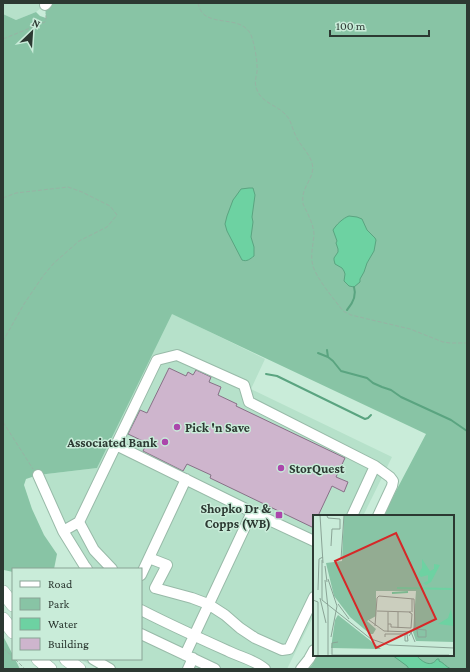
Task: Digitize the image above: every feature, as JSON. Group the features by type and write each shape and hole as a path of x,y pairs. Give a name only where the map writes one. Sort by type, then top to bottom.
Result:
{"main road":[{"path":"3,592 12,604"},
{"path":"3,619 12,631"},
{"path":"39,660 50,669"},
{"path":"67,660 79,669"}],"street":[{"path":"63,531 78,522 157,360 177,355 244,385 250,402 375,466 390,477 393,481 392,486 378,515"},
{"path":"116,445 313,541"},
{"path":"352,515 375,466"},
{"path":"38,475 63,531 86,568"},
{"path":"142,573 186,479"},
{"path":"188,669 193,635 252,512"},
{"path":"78,522 94,550 111,568"},
{"path":"149,558 167,565 155,588 208,604 255,638 282,650 289,648 313,599"},
{"path":"142,610 253,662 264,669"},
{"path":"142,634 215,669"},
{"path":"301,669 313,652"},
{"path":"239,656 257,669"},
{"path":"95,660 110,669"}],"path":[{"path":"198,3 200,10 208,17 238,24 250,33 253,40 257,64 255,81 257,91 268,103 286,115 295,135 310,159 312,164 312,173 303,191 302,204 313,231 312,263 315,273 343,311 351,315 410,329 443,342 467,343"},
{"path":"3,39 45,22 46,4"},
{"path":"3,198 16,193 68,188 82,192 110,206 117,215 106,227 79,240 54,263 43,276 24,304 3,341"},
{"path":"3,422 38,475"},
{"path":"3,648 12,656"},
{"path":"16,660 25,668"},
{"path":"21,669 25,668"}],"shaded area":[{"path":"3,3 47,3 36,12 16,20 3,14"},
{"path":"171,313 265,359 251,389 392,457 363,515 313,515 313,617 287,669 100,669 82,660 142,660 142,568 86,568 38,475 97,468"}],"green space":[{"path":"47,3 467,3 467,669 308,669 316,656 454,656 454,515 384,515 426,434 172,314 97,468 38,475 26,479 24,485 32,509 44,535 57,554 54,568 12,568 12,572 4,570 3,14 16,20 36,12 40,16 46,18 45,5"},
{"path":"3,636 12,653 12,660 16,660 20,669 3,669"}],"water":[{"path":"253,188 255,195 251,237 254,247 254,256 245,261 242,260 225,224 233,200 241,189"},
{"path":"349,216 362,219 367,230 376,240 374,251 367,263 360,282 354,287 349,286 344,281 344,271 335,264 334,260 338,249 333,230 344,218"},
{"path":"393,656 417,656 429,664 439,659 439,661 451,669 409,669"}],"building":[{"path":"169,368 186,376 188,372 193,375 196,370 211,377 209,382 221,387 218,395 237,404 236,406 345,458 336,477 348,482 344,492 332,486 318,515 313,515 313,528 210,478 211,475 187,464 183,471 143,451 147,443 128,434 140,410 147,413"}],"waterway":[{"path":"347,310 354,299 354,287"},
{"path":"327,350 328,357"},
{"path":"318,353 328,357 341,371 367,378 373,383 391,390 401,397 451,420 467,431"},
{"path":"266,374 277,376 365,419 371,415"}],"place":[{"name":"Pick 'n Save","path":"177,427"},
{"name":"Associated Bank","path":"165,442"},
{"name":"StorQuest","path":"281,468"},
{"name":"Shopko Dr & Copps (WB)","path":"279,515"}]}
